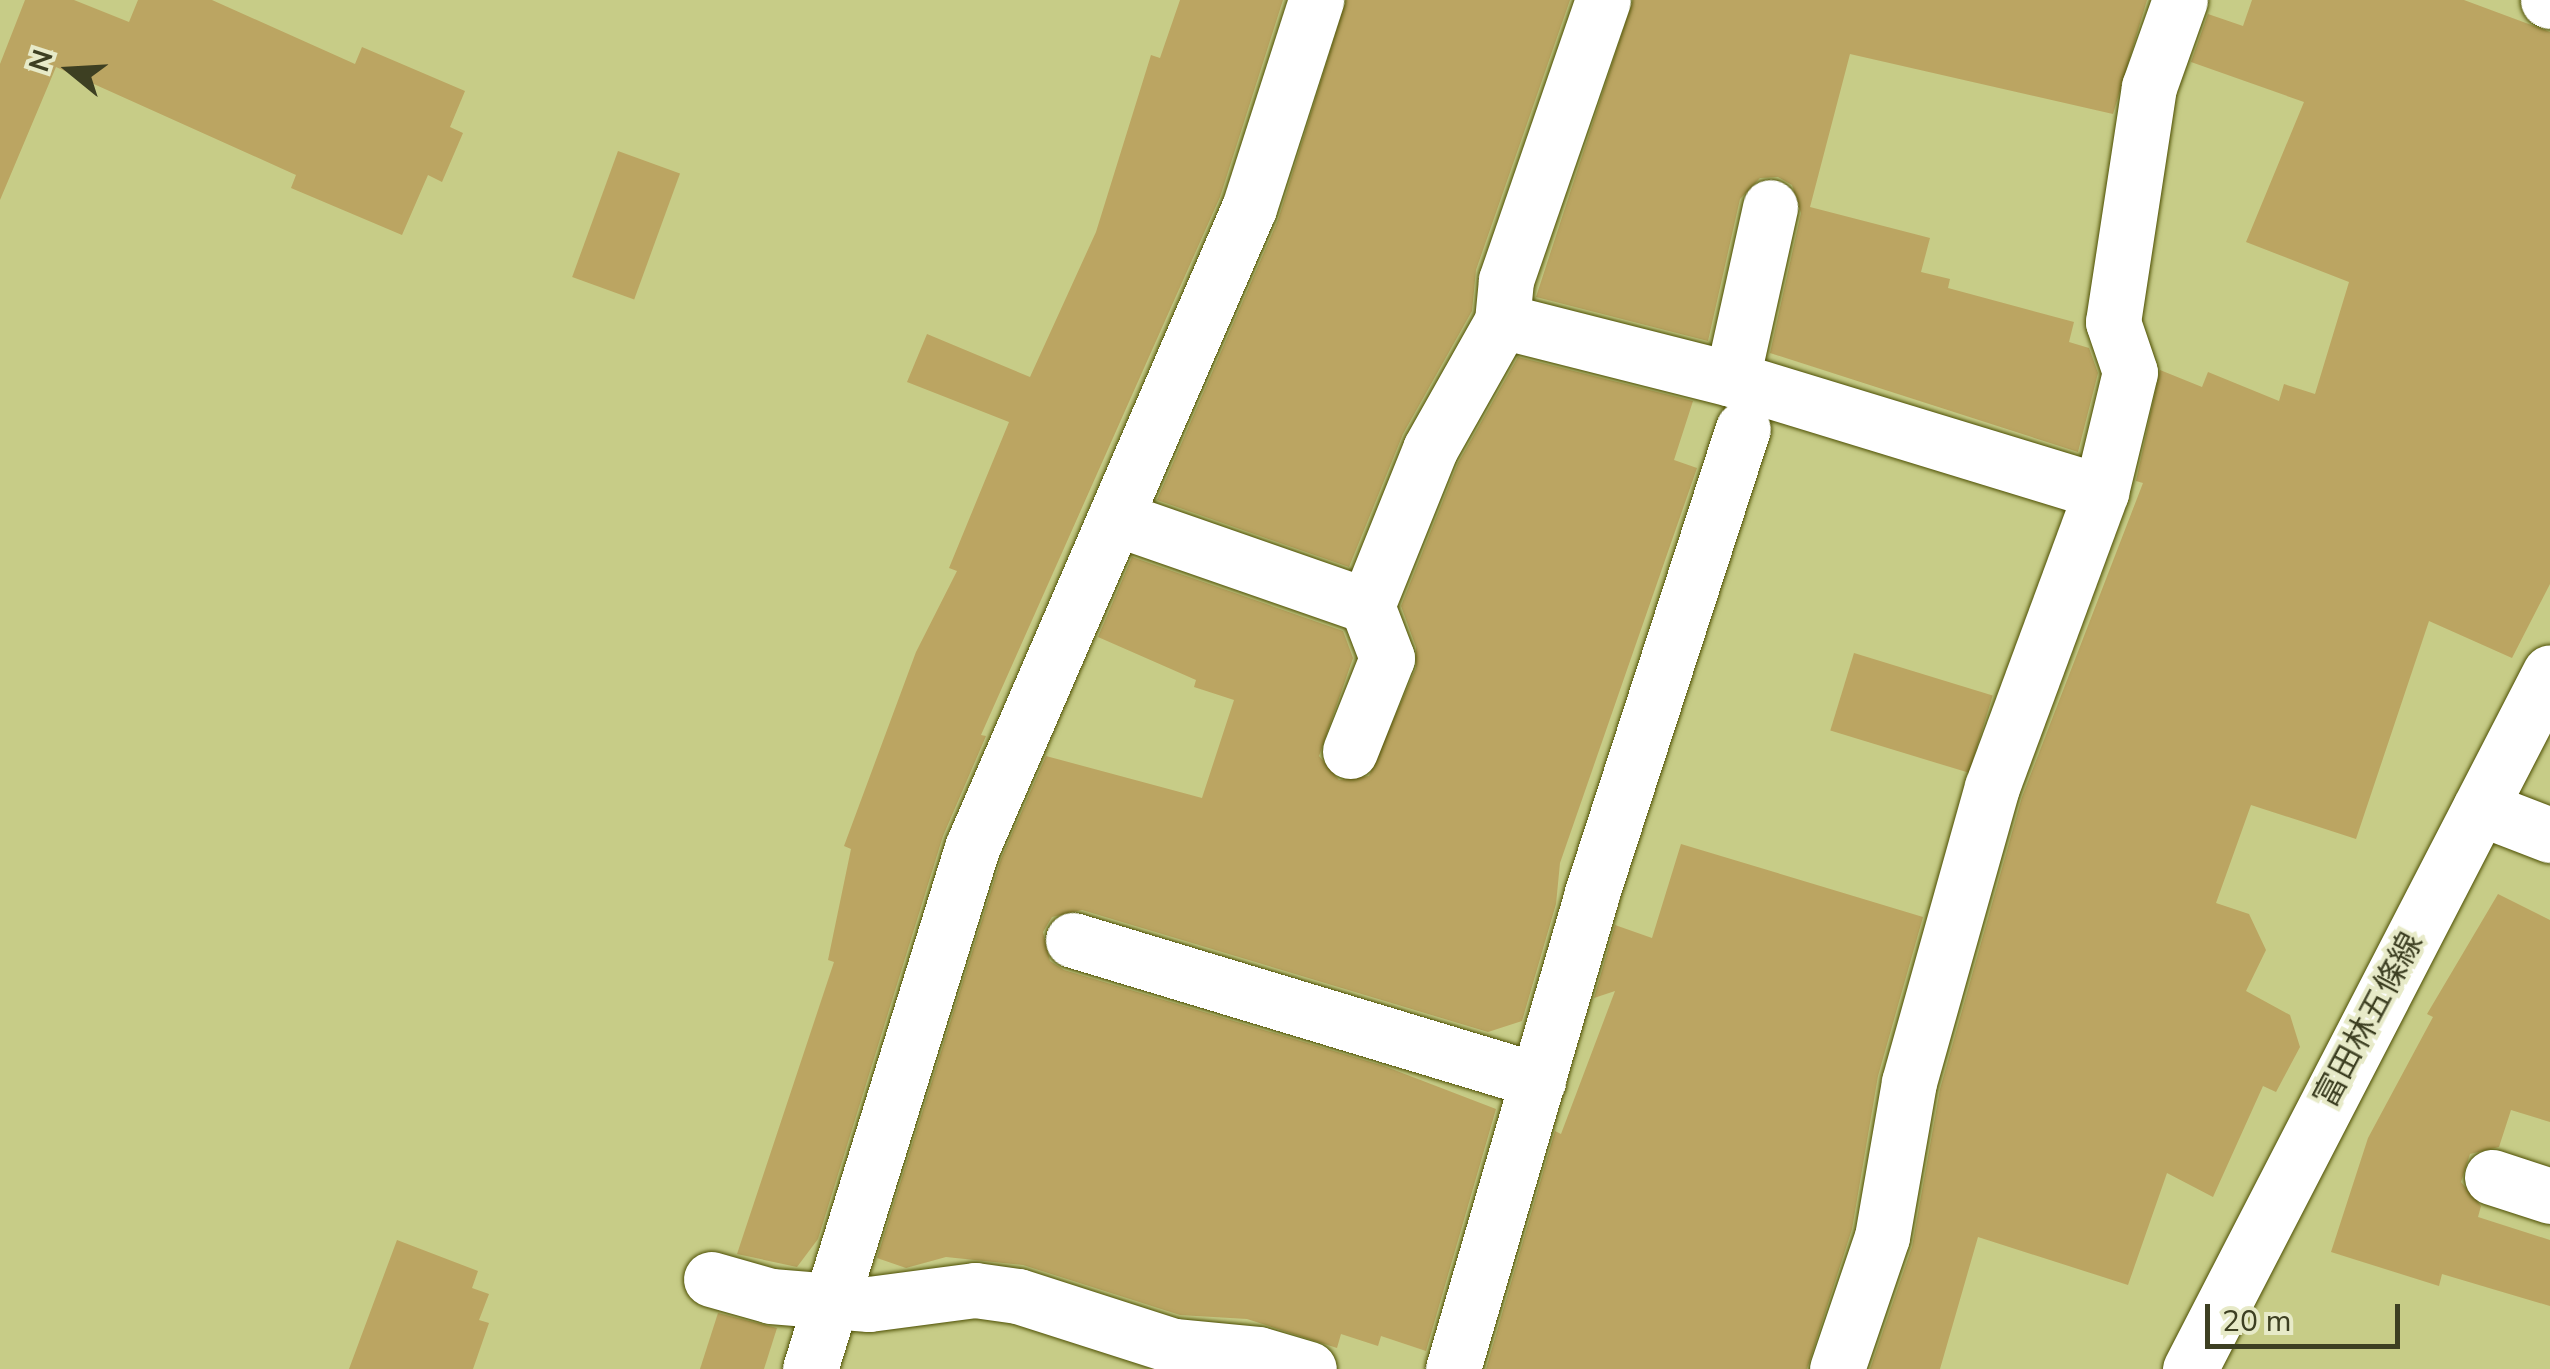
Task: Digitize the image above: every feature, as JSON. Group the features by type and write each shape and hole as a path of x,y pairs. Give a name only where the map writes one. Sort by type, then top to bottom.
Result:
{"street":[{"path":"810,1369 972,848 1249,208 1316,0"},
{"path":"1350,751 1386,658 1367,606 1430,448 1502,321 1506,280 1602,0"},
{"path":"1837,1369 1882,1238 1909,1082 1992,787 2101,492 2130,372 2113,322 2149,88 2180,0"},
{"path":"1453,1369 1738,404 1770,206"},
{"path":"1502,321 1738,404 2101,492"},
{"path":"1116,518 1367,606"},
{"name":"富田林五條線","path":"2190,1369 2550,672"},
{"path":"2480,808 2550,835"},
{"path":"1073,940 1538,1080"},
{"path":"2492,1178 2550,1196"},
{"path":"711,1280 772,1296 869,1304 975,1290 1018,1296 1174,1346 1258,1354 1309,1369"}],"building":[{"path":"25,0 74,0 129,22 138,0 212,0 355,64 362,47 465,91 450,127 463,133 442,182 428,175 402,235 291,188 296,175 56,67 0,200 0,64"},
{"path":"1180,0 1283,0 1220,197 981,735 986,736 943,836 818,1239 797,1267 737,1254 834,962 828,960 851,849 844,846 916,652 957,571 949,568 1009,422 907,382 927,334 1030,377 1096,232 1151,55 1160,58"},
{"path":"1346,0 1570,0 1476,270 1472,311 1403,434 1349,567 1157,500 1278,220"},
{"path":"1633,0 2147,0 2113,114 1850,54 1810,207 1930,238 1921,272 1950,279 1948,288 2074,322 2069,342 2089,348 2098,373 2078,452 1770,353 1801,213 1792,185 1778,177 1760,178 1740,199 1708,341 1536,297"},
{"path":"2252,0 2464,0 2550,32 2550,584 2512,658 2429,621 2356,839 2251,805 2216,903 2249,914 2266,950 2246,991 2290,1015 2300,1047 2276,1092 2263,1086 2213,1197 2167,1173 2128,1285 1978,1237 1940,1369 1870,1369 1912,1247 1940,1089 2022,797 2143,483 2136,481 2160,370 2202,387 2208,372 2279,401 2284,384 2315,394 2349,282 2246,242 2304,102 2191,62 2208,14 2243,26"},
{"path":"618,151 680,174 634,299 572,277"},
{"path":"1518,357 1693,401 1674,460 1697,468 1560,863 1556,904 1522,1021 1488,1032 1082,910 1052,917 1043,932 1050,961 1064,970 1384,1066 1496,1109 1426,1351 1381,1336 1378,1346 1341,1334 1337,1348 1247,1319 1180,1315 1023,1265 946,1257 906,1268 877,1258 1001,859 1046,756 1202,798 1234,700 1194,687 1196,680 1098,637 1132,557 1343,631 1353,658 1319,756 1339,780 1369,776 1416,668 1416,647 1401,606 1458,463"},
{"path":"1854,653 1993,695 1969,773 1830,730"},
{"path":"1681,844 1923,917 1878,1076 1852,1229 1807,1369 1486,1369 1555,1131 1561,1134 1615,991 1594,998 1615,925 1652,938"},
{"path":"2498,894 2550,920 2550,1122 2511,1110 2499,1147 2470,1154 2461,1182 2481,1206 2478,1217 2550,1240 2550,1306 2442,1274 2439,1286 2331,1252 2368,1138 2433,1017 2427,1014"},
{"path":"397,1240 478,1271 472,1288 489,1294 479,1320 489,1323 473,1369 349,1369"},
{"path":"718,1313 777,1328 764,1369 700,1369"}]}
